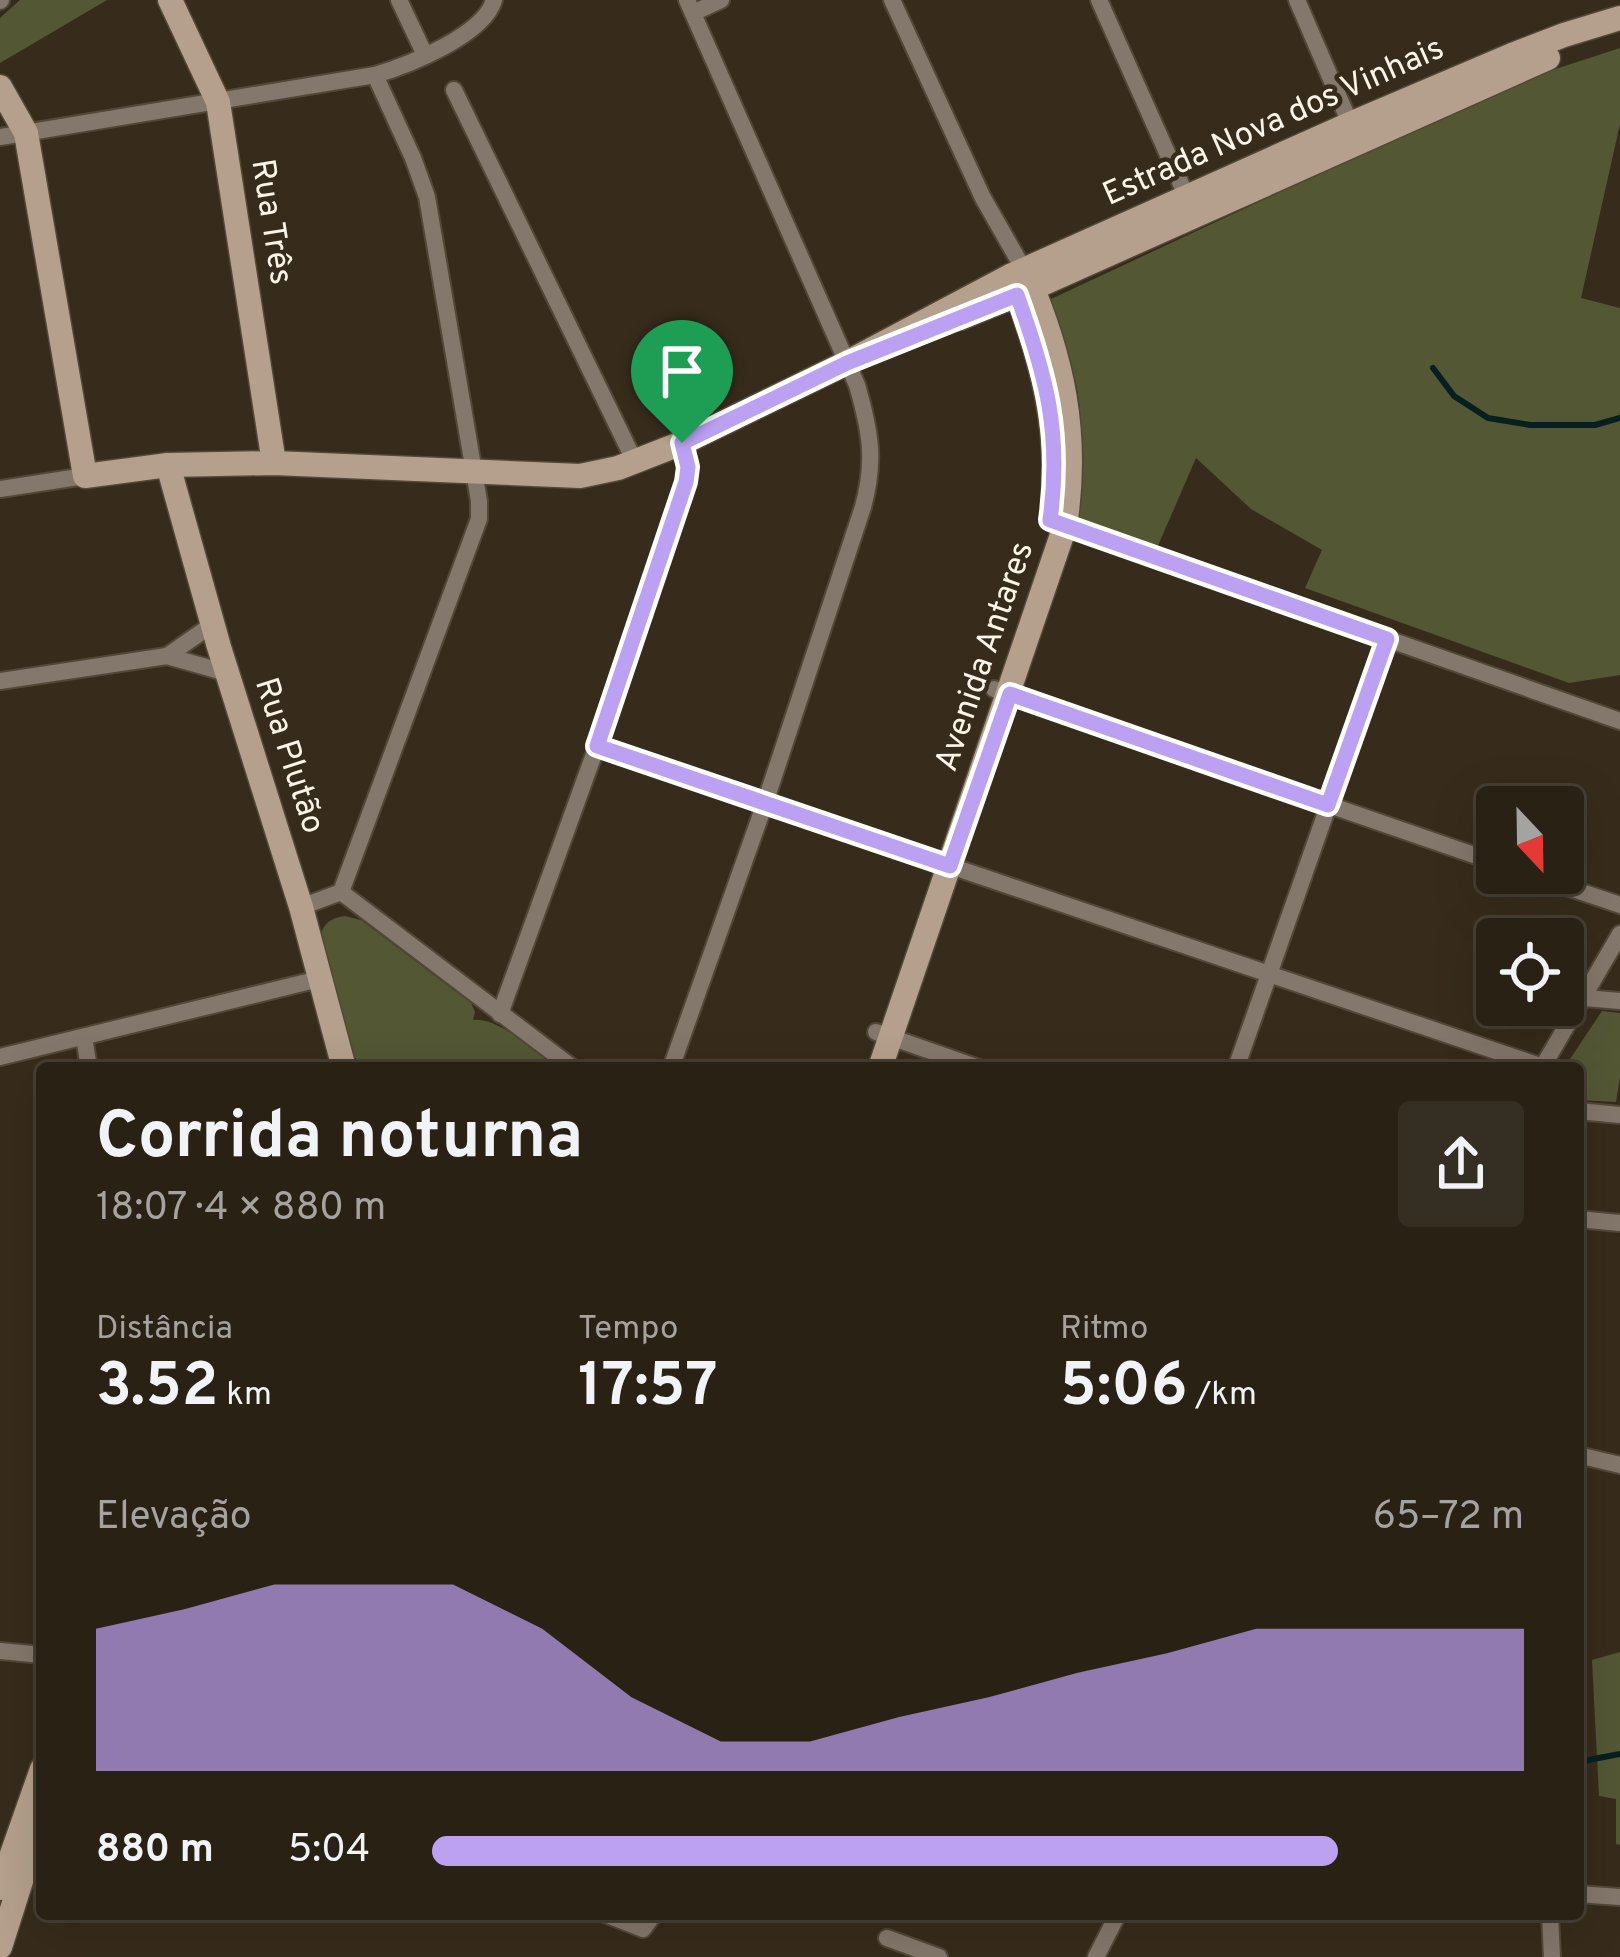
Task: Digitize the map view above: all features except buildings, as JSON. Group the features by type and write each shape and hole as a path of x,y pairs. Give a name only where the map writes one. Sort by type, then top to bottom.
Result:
{"street":[{"name":"Rua Três","path":"170,0 218,102 274,463"},
{"path":"399,0 425,55"},
{"path":"0,137 375,76 472,29 487,16 494,0"},
{"path":"672,1062 765,803 868,489 872,444 857,385 690,6 721,0"},
{"name":"Avenida Antares","path":"867,1062 883,1035 1071,480 1069,410 1056,354 892,0"},
{"path":"1099,0 1191,206"},
{"path":"1297,0 1354,133"},
{"name":"Estrada Nova dos Vinhais","path":"85,476 168,465 274,463 580,476 635,462 1529,48 1620,18"},
{"name":"Estrada Nova dos Vinhais","path":"1354,133 1620,34"},
{"path":"301,907 341,892 479,518 427,197 375,76"},
{"path":"0,87 26,133 85,476 0,489"},
{"path":"454,90 635,462"},
{"path":"500,1014 686,482 682,443"},
{"name":"Rua Plutão","path":"168,465 301,907 342,1062"},
{"path":"1058,523 1620,721"},
{"path":"166,656 213,624"},
{"path":"1238,1062 1387,639"},
{"path":"0,681 166,656 227,673"},
{"path":"1002,692 1476,856"},
{"path":"597,746 1525,1062"},
{"path":"341,892 565,1062"},
{"path":"1584,893 1620,905"},
{"path":"1546,1062 1620,934"},
{"path":"0,1058 319,979"},
{"path":"1585,998 1620,1001"},
{"path":"883,1035 962,1062"},
{"name":"Avenida Antares","path":"881,1062 883,1035"},
{"path":"84,1037 88,1062"},
{"path":"1584,1112 1620,1115"},
{"path":"1584,1220 1620,1223"},
{"path":"1584,1457 1620,1466"},
{"path":"0,1652 36,1655"},
{"path":"0,1947 5,1886 36,1788"},
{"path":"5,1886 36,1827"},
{"path":"1584,1894 1620,1897"},
{"path":"1096,1957 1115,1920"},
{"path":"1550,1920 1552,1957"},
{"path":"886,1938 939,1957"}],"green space":[{"path":"20,0 107,0 0,63 0,18"},
{"path":"1620,48 1620,124 1581,298 1620,308 1620,675 1569,683 1305,588 1322,550 1251,509 1196,458 1157,548 1074,521 1080,412 1074,376 1049,312 1051,299 1456,110 1531,77"},
{"path":"335,918 361,920 471,1003 473,1020 505,1030 548,1062 358,1062 349,1048 319,938"},
{"path":"1602,1011 1620,1013 1616,1102 1584,1100 1584,1062 1568,1062"},
{"path":"1620,1652 1620,1845 1616,1844 1616,1799 1599,1796 1592,1660"}],"waterway":[{"path":"1433,368 1454,396 1488,418 1530,425 1595,425 1620,418"},
{"path":"1584,1761 1620,1754"}],"route":[{"path":"1017,295 1041,362 1052,418 1050,520 1387,639 1328,805 1010,694 950,866 597,746 686,482 682,443 847,363 1017,295"}]}
